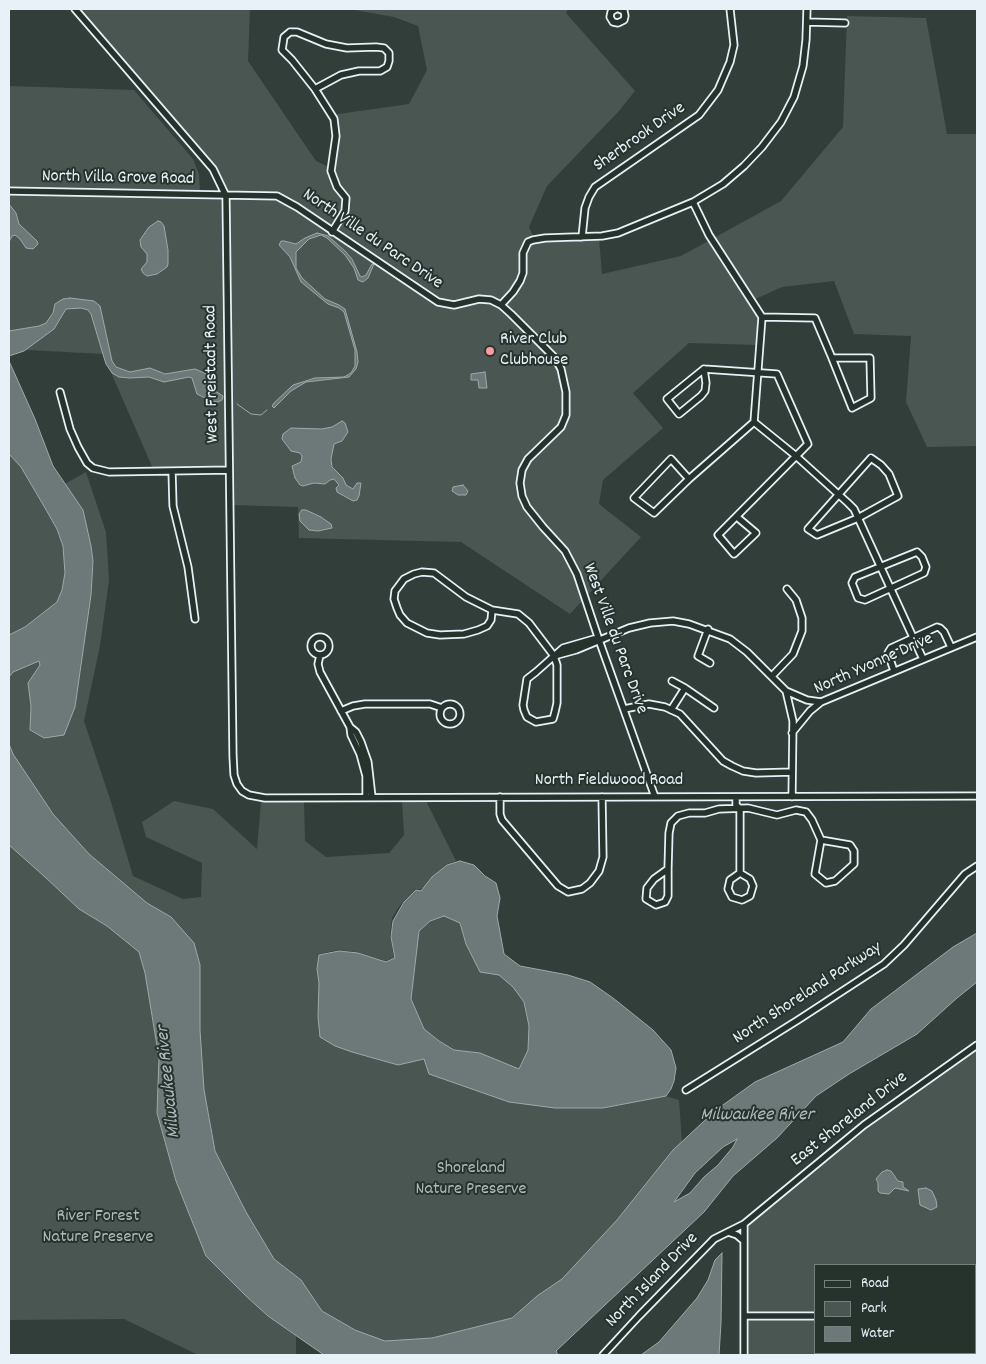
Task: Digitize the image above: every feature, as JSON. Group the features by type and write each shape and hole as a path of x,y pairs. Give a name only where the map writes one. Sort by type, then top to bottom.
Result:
{"street":[{"name":"West Freistadt Road","path":"76,9 213,169 226,196 232,756 234,775 237,784 242,790"},
{"name":"Sherbrook Drive","path":"582,237 585,208 595,188 699,115 718,90 730,62 734,45 730,9"},
{"path":"500,305 513,292 520,281 523,273 524,248 528,242 545,238 582,237 618,233 693,202 723,184 744,166 762,147 781,122 794,98 803,66 807,9"},
{"path":"807,22 845,23"},
{"path":"315,89 341,75 359,71 380,70 387,66 390,61 389,53 384,48 348,48 326,44 297,32 290,32 284,37 282,50 315,89 334,119 336,136 331,171 337,187 346,198 345,211 332,232"},
{"name":"North Villa Grove Road","path":"9,191 226,196"},
{"name":"North Ville du Parc Drive","path":"226,196 277,196 438,302 454,305 484,299 491,300 500,305"},
{"path":"689,479 672,459 634,498 654,512 754,422 762,317 709,235 693,202"},
{"name":"West Ville du Parc Drive","path":"500,305 554,356 561,369 566,392 566,415 560,426 528,459 522,470 522,496 528,507 565,551 575,570 655,797"},
{"path":"762,317 815,318 852,408 871,398 870,358 832,358"},
{"path":"704,369 706,391 679,414 667,399 704,369 777,374 808,444 718,535 734,554 756,533 737,517"},
{"path":"60,392 70,429 86,463 93,468 109,472 229,470"},
{"path":"754,422 796,456 854,509 923,659"},
{"path":"871,458 889,474 898,496 858,518 817,535 808,529 871,458"},
{"path":"172,471 173,506 188,567 195,619"},
{"path":"917,552 922,556 926,567 924,573 891,588 866,600 858,598 852,583 855,577 917,552"},
{"path":"492,610 491,620 487,626 452,636 440,636 427,633 407,623 400,615 394,599 398,585 404,579 422,572 434,573 466,597 492,610 518,614 529,623 554,656 557,666 557,703 553,719 536,722 527,717 524,710 527,678 554,656 576,650 629,628 650,623 673,621 708,629 730,639 747,652 786,691 807,700 821,702"},
{"path":"772,676 794,654 802,631 802,618 796,600 787,589"},
{"path":"894,671 888,650 937,627 940,628 951,648"},
{"path":"708,629 698,656 710,663"},
{"name":"North Yvonne Drive","path":"792,733 799,723 821,702 977,637"},
{"path":"320,655 318,664 320,672 350,727 356,732 368,776 369,797"},
{"path":"672,681 714,708"},
{"path":"671,710 685,688"},
{"path":"786,691 793,721 792,797"},
{"path":"341,710 365,704 430,704 442,708"},
{"path":"624,709 649,704 680,714 723,761 743,771 756,773 792,772"},
{"name":"North Fieldwood Road","path":"242,790 249,795 264,798 977,796"},
{"path":"500,797 502,820 558,886 568,892 582,889 590,883 599,871 603,857 602,797"},
{"path":"736,797 736,805 740,809"},
{"path":"740,872 740,809 744,804 744,797"},
{"path":"668,868 646,888 646,899 651,903 656,905 665,902 668,896 669,833 671,823 678,816 689,813 705,813 720,809 756,809 777,815 796,810 806,812 822,840 815,874 826,883 834,881 854,864 854,850 850,845 822,840"},
{"name":"North Shoreland Parkway","path":"686,1090 884,964 904,946 965,874 977,866"},
{"path":"740,872 750,879 753,886 750,896 742,900 732,896 728,889 730,880 740,872"},
{"name":"East Shoreland Drive","path":"744,1224 864,1124 977,1045"},
{"path":"744,1224 744,1355"},
{"name":"North Island Drive","path":"603,1355 714,1239 744,1224"},
{"path":"728,1232 737,1235 744,1241"},
{"path":"744,1316 814,1316"}],"green space":[{"path":"75,9 250,9 248,61 316,161 331,168 336,136 331,115 409,104 427,70 418,26 394,17 349,9 568,9 566,13 635,91 618,112 547,186 529,227 536,242 599,238 602,274 681,256 781,201 843,127 847,16 926,18 947,134 977,134 977,446 927,447 906,402 911,336 854,334 834,281 782,287 751,301 762,317 760,345 689,343 633,393 663,428 603,480 599,504 641,537 570,614 461,542 299,538 298,507 230,505 229,470 154,471 103,354 9,349 9,191 225,196 220,181"},
{"path":"9,86 134,90 193,159 199,174 200,191 9,189"},
{"path":"9,454 21,467 57,529 63,546 65,573 62,590 57,602 25,627 9,635"},
{"name":"Shoreland Nature Preserve","path":"86,472 106,532 109,580 100,646 84,721 133,876 183,899 201,897 202,863 146,837 142,822 174,801 213,809 257,849 261,802 304,801 305,841 326,857 389,853 404,835 402,801 426,801 456,861 447,864 423,888 416,889 401,904 392,918 390,935 394,958 386,961 357,952 338,950 319,954 317,969 319,983 318,1017 352,1052 397,1065 424,1059 555,1108 603,1108 666,1096 679,1100 682,1142 673,1150 617,1220 562,1279 537,1296 511,1318 432,1338 385,1341 355,1330 322,1311 301,1280 274,1259 246,1212 215,1151 204,1090 200,1030 200,965 171,917 147,903 89,854 53,814 13,754 9,744 9,677 13,672 39,661 40,665 28,683 31,706 30,731 44,738 75,707 91,595 93,561 83,510 65,484"},
{"name":"River Forest Nature Preserve","path":"9,845 79,909 107,926 139,952 145,973 159,1058 157,1113 176,1181 206,1256 268,1316 296,1336 296,1355 198,1355 124,1319 9,1320"},
{"path":"444,916 460,923 466,944 513,987 524,1002 529,1026 528,1050 519,1069 480,1053 454,1050 424,1029 411,999 419,931 430,921"},
{"path":"977,1046 977,1355 958,1354 976,1354 976,1264 814,1264 814,1354 939,1355 747,1355 746,1249 748,1225 867,1129"}],"water":[{"path":"9,204 16,213 19,224 37,241 38,244 33,249 26,248 15,235 12,236 9,242"},
{"path":"158,221 164,226 168,264 167,267 157,274 147,276 141,269 147,262 147,254 141,247 140,240 149,227"},
{"path":"317,233 328,236 345,251 352,259 360,276 366,275 372,264 374,264 368,278 363,282 358,280 354,268 345,255 327,238 321,235 309,239 296,252 296,268 302,278 325,299 345,309 358,362 356,369 349,377 306,382 291,391 274,408 272,406 274,403 293,385 315,378 344,377 351,373 355,366 355,350 344,312 328,304 301,282 290,257 279,245 281,241 296,244"},
{"path":"63,299 94,301 100,306 112,361 116,367 130,372 150,368 165,374 195,369 211,376 212,389 223,396 222,400 218,402 211,401 197,394 192,378 189,377 164,382 149,377 119,377 112,373 106,364 91,314 88,310 81,308 66,309 54,329 24,351 9,356 9,331 46,323 53,313 55,304"},
{"path":"9,361 35,419 53,466 83,510 93,561 91,595 75,707 64,735 44,738 30,730 31,706 28,683 40,665 39,661 13,672 9,677 9,635 25,627 57,602 62,590 65,573 63,546 57,529 21,467 9,454"},
{"path":"485,372 487,388 479,388 478,380 471,380 471,374"},
{"path":"342,421 345,423 348,432 342,441 334,444 331,459 332,467 343,478 346,485 353,489 357,483 361,483 359,496 357,500 353,501 337,492 336,488 339,485 334,479 325,484 300,485 295,478 292,466 301,462 302,456 300,453 291,451 282,439 283,434 291,428 322,429 332,427"},
{"path":"463,485 468,491 466,495 458,495 452,491 453,487"},
{"path":"302,510 321,517 331,524 332,528 318,531 309,530 300,521 299,514"},
{"name":"Milwaukee River","path":"9,744 13,754 53,814 89,854 147,903 171,917 194,943 200,965 200,1030 204,1090 215,1151 246,1212 274,1259 301,1280 322,1311 355,1330 385,1341 432,1338 512,1318 537,1296 562,1279 617,1220 673,1150 716,1110 755,1082 843,1042 871,1009 953,947 977,933 977,982 917,1034 816,1096 777,1138 733,1176 704,1212 556,1351 558,1355 324,1355 268,1316 206,1256 176,1181 157,1113 159,1058 145,973 139,952 107,926 79,909 9,845","holes":["737,1139 733,1147 690,1193 674,1202 695,1173 723,1147"]},
{"path":"460,861 474,865 485,876 496,883 500,898 497,916 504,954 520,966 568,975 590,982 653,1030 671,1050 676,1068 674,1081 666,1096 603,1108 555,1108 509,1102 429,1074 424,1059 398,1065 335,1046 320,1037 317,969 319,955 339,951 358,953 386,962 395,958 391,937 393,921 404,902 416,890 421,891 432,877 447,865","holes":["444,916 460,923 466,944 480,972 499,975 513,987 524,1002 529,1026 528,1050 519,1069 480,1053 454,1050 439,1041 424,1029 411,999 419,931 430,921"]},
{"path":"891,1171 898,1181 903,1182 903,1187 909,1191 895,1188 889,1194 880,1193 876,1179 882,1172"},
{"path":"926,1188 932,1191 936,1200 937,1207 931,1210 920,1205 918,1189"},
{"path":"722,1253 719,1355 641,1355 659,1342 697,1298 708,1280 715,1260"}],"waterway":[{"path":"237,404 251,414 261,415 267,410"}],"place":[{"name":"River Club Clubhouse","path":"490,351"}]}
